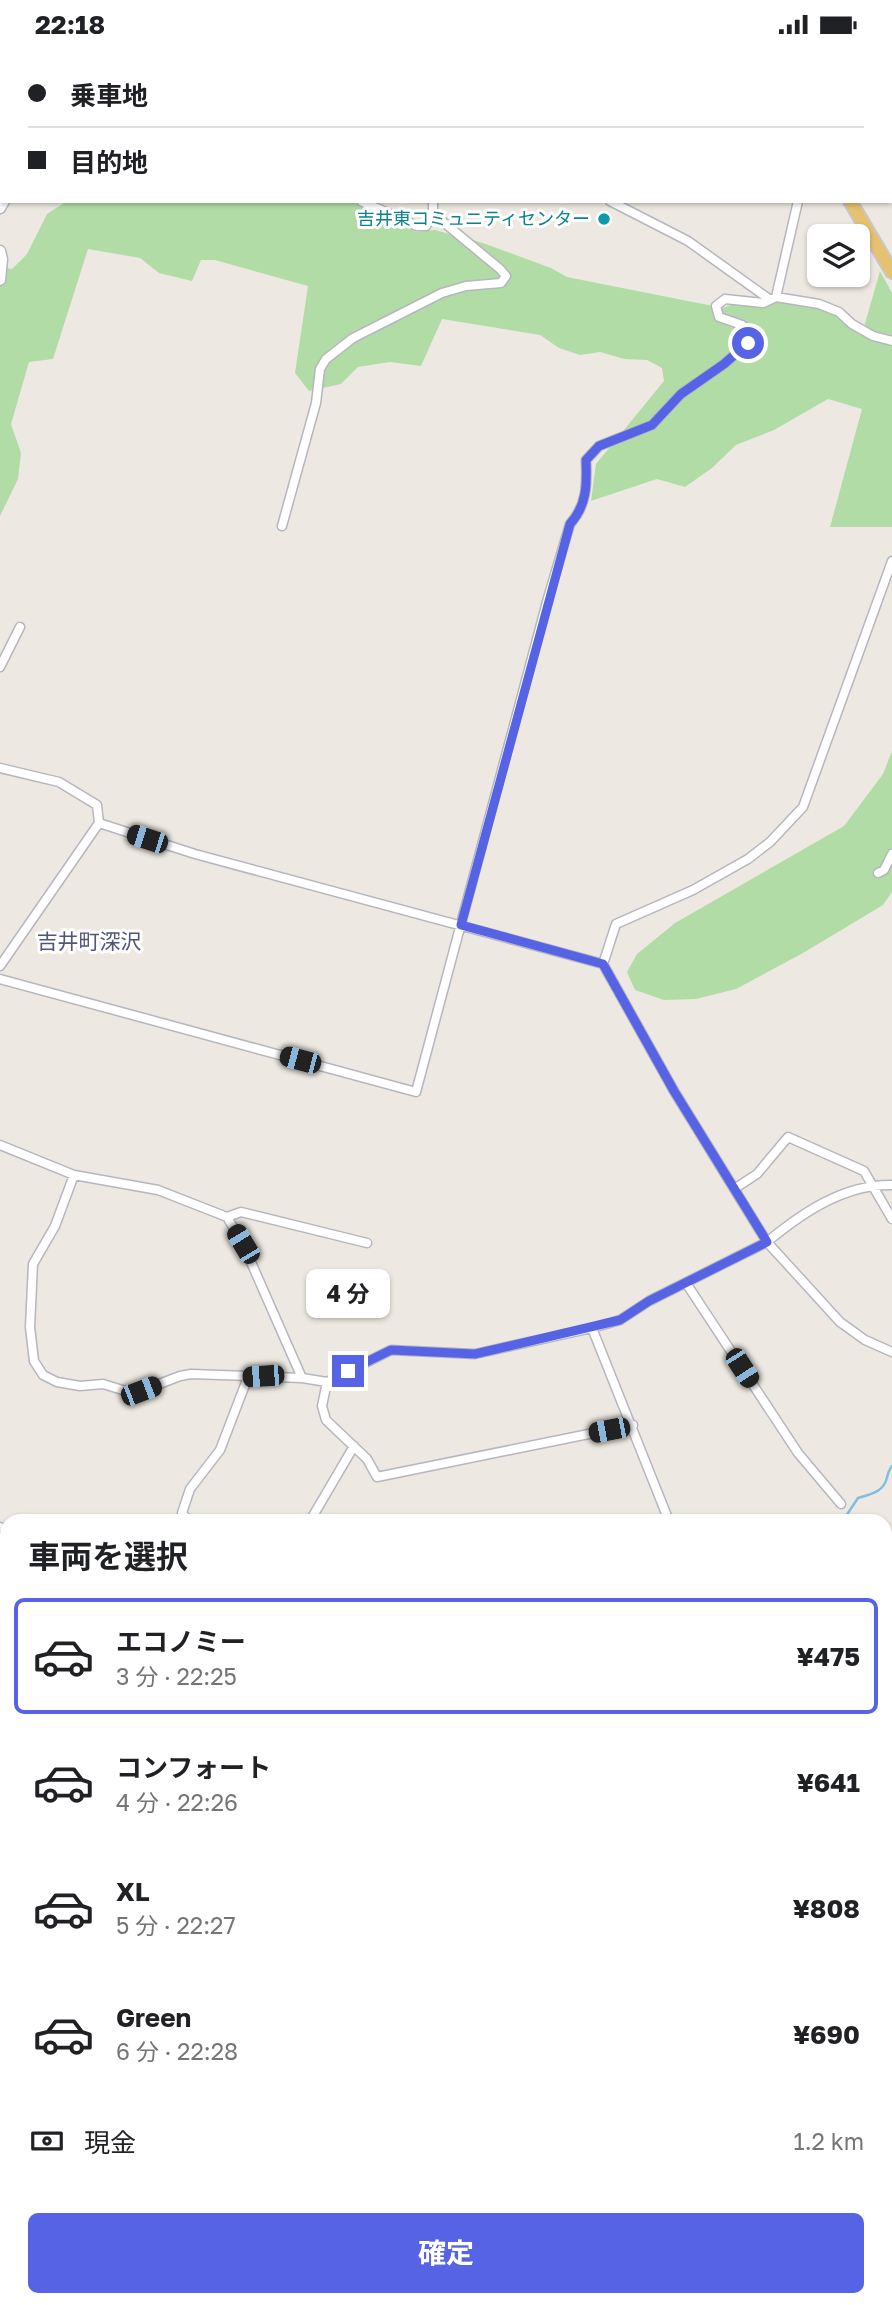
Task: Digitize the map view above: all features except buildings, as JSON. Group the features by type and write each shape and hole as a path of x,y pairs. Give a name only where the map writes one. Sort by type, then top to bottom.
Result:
{"highway":[{"path":"851,203 892,272"}],"street":[{"path":"365,203 417,226 426,226 433,211 433,203"},
{"path":"614,203 688,241 773,298 819,304 839,312 852,324 873,336 892,341"},
{"path":"0,979 415,1092 548,598 570,524 577,516 587,492 586,460 599,446 652,425 681,394 724,364 748,343 750,333 742,325 719,317 716,306 725,299 763,303 773,298 797,203"},
{"path":"282,526 316,403 320,369 326,359 353,338 442,293 466,286 501,283 506,276 433,211"},
{"path":"0,251 0,281"},
{"path":"603,964 616,924 693,890 748,859 770,842 803,807 892,561"},
{"path":"0,667 20,627"},
{"path":"0,768 59,782 97,805 99,823 0,966"},
{"path":"99,823 195,854 603,964 674,1091 767,1242 840,1322 865,1340 892,1352"},
{"path":"878,873 884,870 892,854"},
{"path":"734,1189 757,1174 788,1137 864,1171 892,1219"},
{"path":"0,1145 74,1175 158,1190 227,1217 243,1244 302,1378"},
{"path":"74,1175 55,1226 33,1264 30,1327 34,1361 43,1375 57,1382 80,1386 103,1384 129,1392 141,1391 191,1374 302,1378 327,1382 391,1350 475,1354 593,1328 620,1320 649,1301 767,1242 791,1223 837,1195 872,1185 892,1185"},
{"path":"227,1217 242,1212 367,1243"},
{"path":"686,1283 798,1453 841,1504"},
{"path":"593,1328 666,1514"},
{"path":"183,1514 190,1489 220,1450 248,1377"},
{"path":"327,1382 322,1406 327,1420 367,1459 377,1477 633,1425"},
{"path":"314,1514 354,1446"}],"green space":[{"path":"64,203 355,203 417,232 435,230 483,243 551,268 567,277 723,308 733,304 757,306 777,301 830,311 860,333 892,345 892,527 830,527 862,409 828,399 774,430 736,445 712,468 685,487 657,479 591,501 596,464 664,381 662,368 647,360 624,359 600,352 580,355 559,348 540,335 442,319 421,366 390,362 358,367 341,384 309,391 295,373 308,286 215,260 201,260 192,281 159,273 140,258 88,249 53,359 29,362 11,424 21,453 18,479 0,516 0,267 12,269 27,254 47,214"},
{"path":"880,271 892,293 892,338 864,327"},
{"path":"892,751 892,892 883,905 736,989 696,999 664,1000 635,990 627,972 637,954 675,923 844,826 883,774"}],"waterway":[{"path":"847,1514 858,1498 883,1486 892,1466"}],"place":[{"name":"吉井東コミュニティセンター","path":"604,219"}],"district":[{"name":"吉井町深沢","path":"89,942"}],"route":[{"path":"348,1371 391,1350 475,1354 620,1320 649,1301 767,1242 674,1091 603,964 461,925 548,598 570,524 577,516 587,492 586,460 599,446 652,425 681,394 724,364 748,343"}]}
